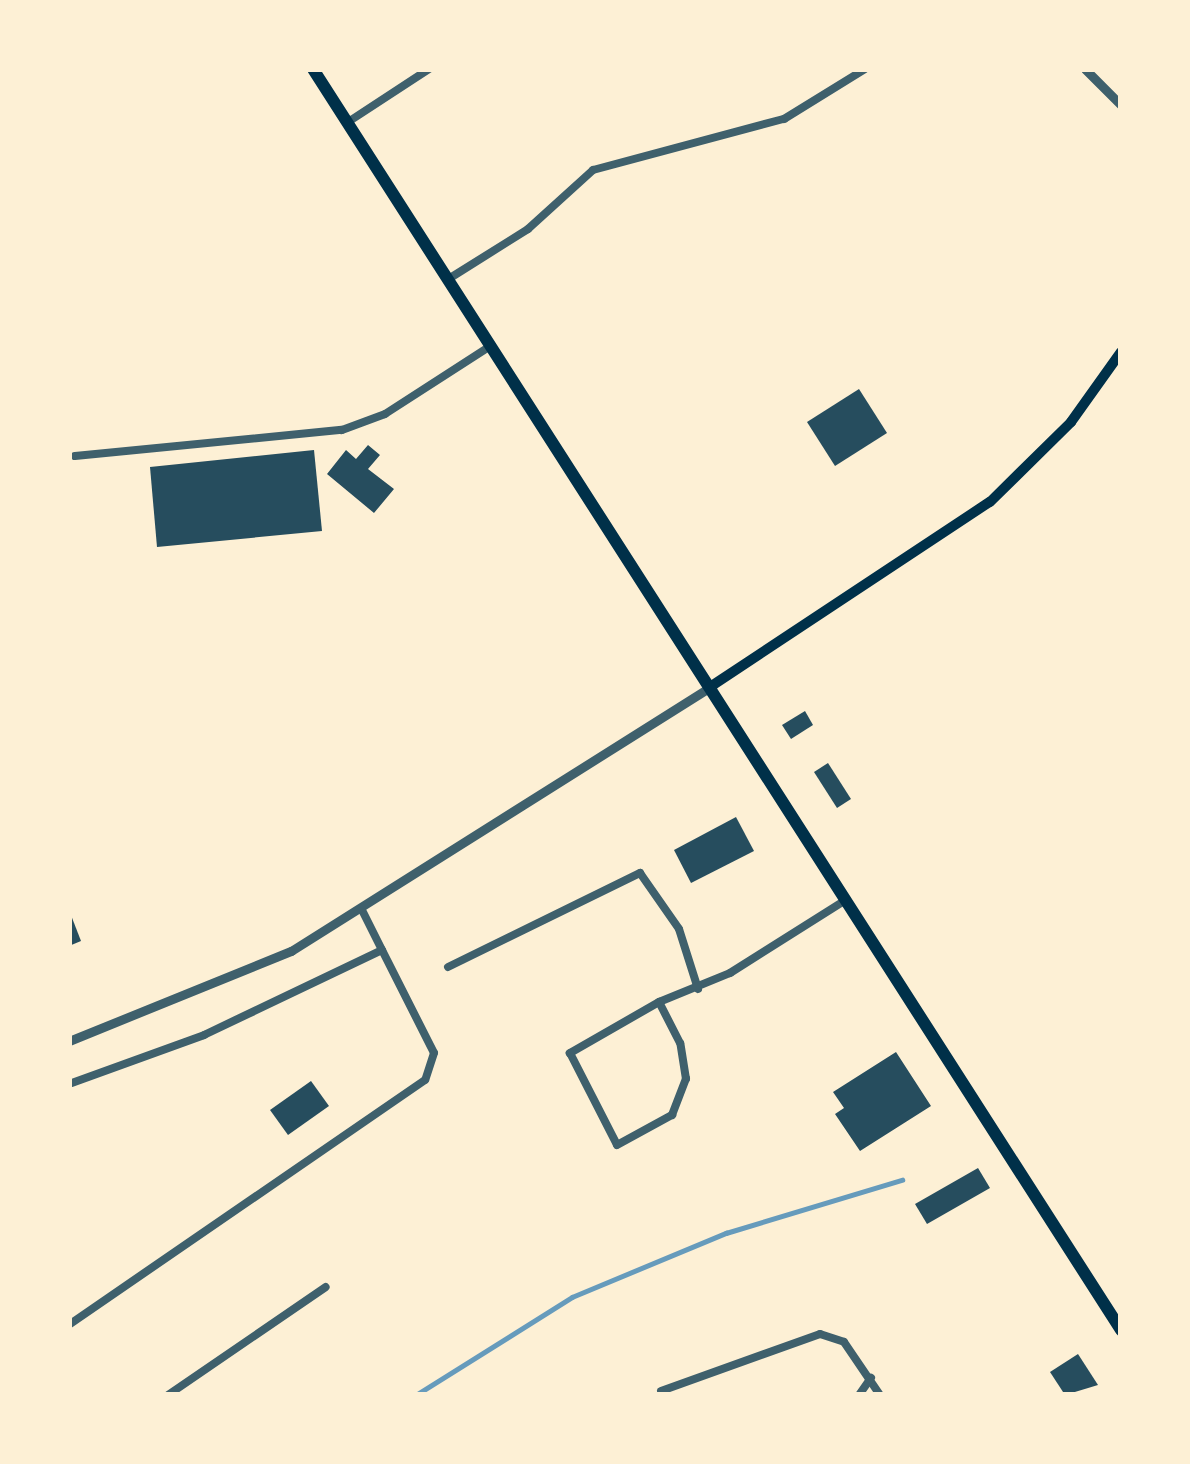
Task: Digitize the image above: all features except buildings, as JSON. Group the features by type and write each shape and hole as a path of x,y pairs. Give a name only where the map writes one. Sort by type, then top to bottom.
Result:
{"main road":[{"path":"314,69 713,685 1121,1330"},
{"path":"713,685 990,502 1071,422 1121,352"}],"street":[{"path":"348,122 429,69"},
{"path":"450,278 528,229 592,170 784,119 865,69"},
{"path":"1085,69 1121,105"},
{"path":"75,456 343,430 385,414 494,344"},
{"path":"69,1041 235,977 362,910 713,685"},
{"path":"448,967 640,873 679,929 698,989"},
{"path":"659,1001 680,1043 686,1079 672,1114 617,1145 570,1052 659,1001 698,989 848,898"},
{"path":"69,1325 425,1080 434,1053 362,910"},
{"path":"69,1084 204,1035 382,950"},
{"path":"168,1395 326,1287"},
{"path":"661,1391 820,1334 844,1342 880,1395"},
{"path":"859,1395 871,1378"}],"waterway":[{"path":"416,1395 572,1297 726,1233 902,1180"}]}
